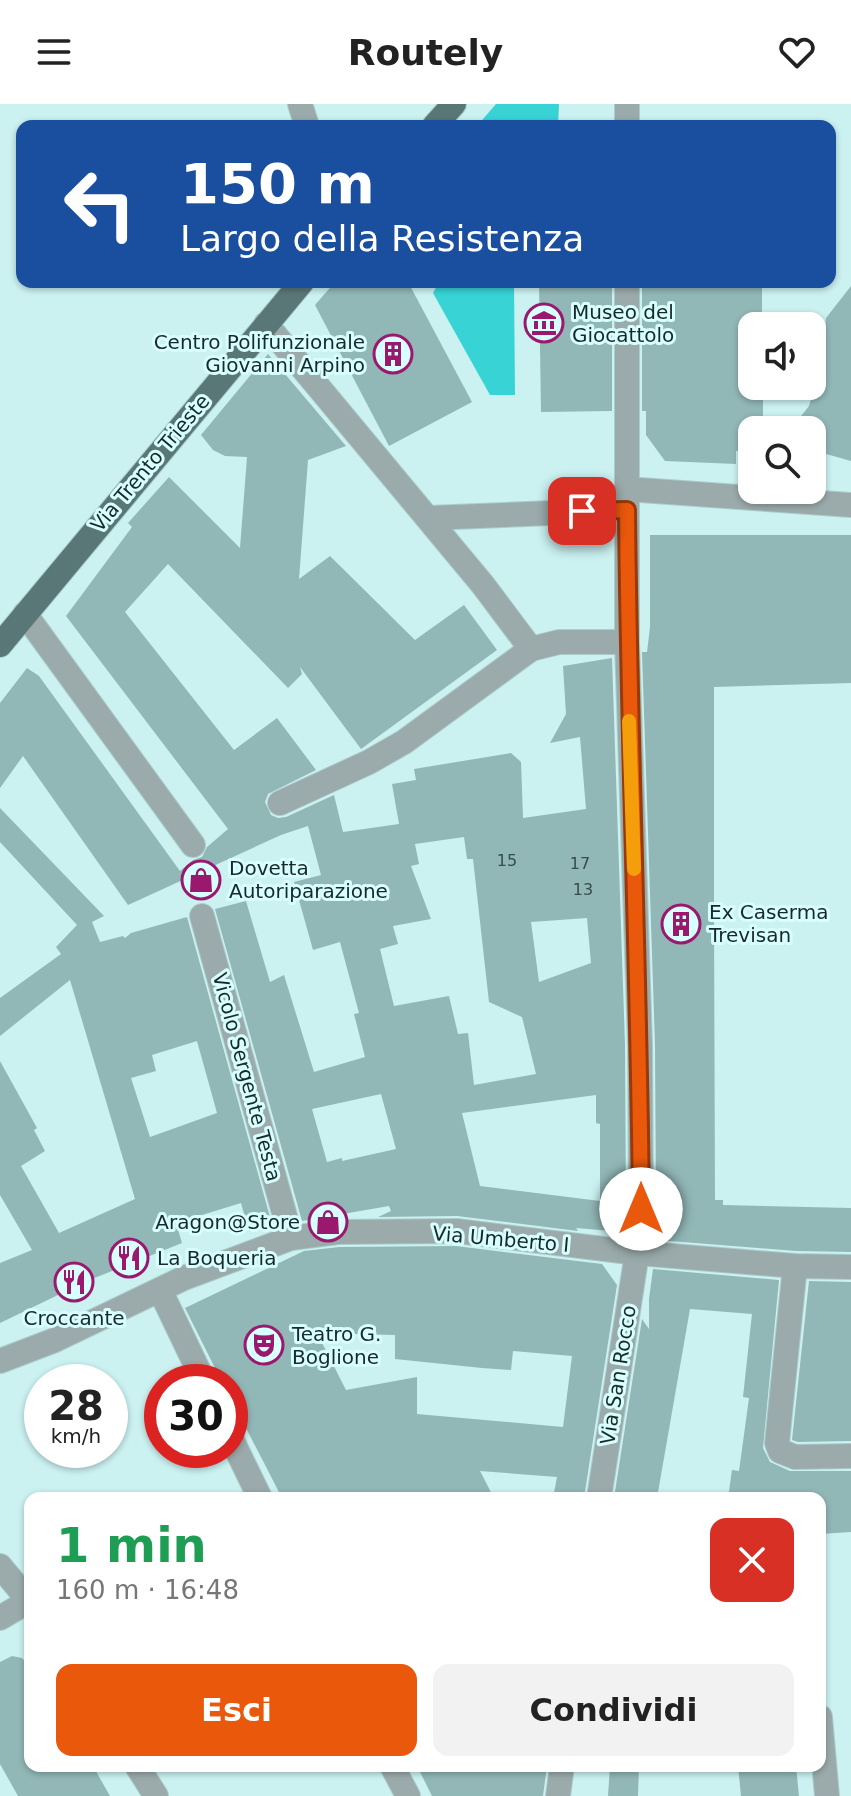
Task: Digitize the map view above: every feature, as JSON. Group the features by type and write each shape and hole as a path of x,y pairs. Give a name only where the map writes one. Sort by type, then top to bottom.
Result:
{"main road":[{"path":"439,120 454,104"},
{"name":"Via Trento Trieste","path":"0,645 297,288"}],"street":[{"name":"Via San Rocco","path":"600,1492 641,1209 640,1045 627,642 627,288"},
{"path":"266,324 429,518 531,649"},
{"path":"429,518 626,500 851,505"},
{"path":"25,614 193,845"},
{"path":"280,803 369,762 404,742 531,649 559,642 627,642"},
{"name":"Vicolo Sergente Testa","path":"202,916 291,1238"},
{"name":"Via Umberto I","path":"4,1361 184,1278 291,1238 338,1232 457,1231 637,1253 795,1266 851,1267"},
{"path":"795,1266 777,1443 780,1451 795,1457 851,1456"},
{"path":"160,1290 195,1364"},
{"path":"245,1468 257,1492"},
{"path":"0,1566 24,1594"},
{"path":"0,1618 24,1604"},
{"path":"141,1772 156,1796"},
{"path":"395,1772 408,1796"},
{"path":"558,1796 561,1772"},
{"path":"825,1772 827,1796"}],"shaded area":[{"path":"496,104 559,104 558,120 482,120"},
{"path":"436,288 514,288 515,395 490,395 433,293"}],"building":[{"path":"851,286 851,461 826,454 826,416 801,416 811,400 826,400 826,318"},
{"name":"Centro Polifunzionale Giovanni Arpino","path":"330,288 411,288 472,402 389,446 315,305"},
{"path":"539,288 612,288 612,411 541,412"},
{"path":"642,288 762,288 762,312 738,312 738,400 763,400 763,416 738,416 736,464 665,461 646,435 646,411 642,411"},
{"path":"268,354 346,446 308,460 299,579 330,556 415,640 464,605 497,650 361,749 300,667 302,674 288,688 168,564 125,612 234,750 277,718 316,770 268,794 265,802 271,815 286,817 334,795 343,832 399,824 392,784 416,780 414,769 511,753 521,762 523,818 586,809 580,737 550,743 566,714 563,666 612,658 625,1045 624,1232 576,1228 578,1231 457,1216 378,1217 391,1211 389,1206 302,1221 215,909 246,901 270,982 284,975 314,1072 365,1057 354,1014 359,1013 340,942 313,950 294,882 321,875 308,826 281,835 128,905 23,756 0,788 0,703 27,668 39,676 180,871 202,857 207,847 228,829 66,616 132,527 128,523 169,477 240,548 247,457 225,456 213,450 201,435","holes":["464,837 467,859 473,859 489,1002 522,1017 536,1074 474,1085 468,1033 458,1034 449,996 394,1006 380,949 398,944 393,926 431,919 411,866 419,864 415,844","587,918 591,963 539,982 531,922","381,1094 396,1149 327,1162 312,1109","596,1095 596,1123 600,1124 600,1201 480,1186 462,1113"]},
{"name":"Ex Caserma Trevisan","path":"650,535 851,535 851,683 714,687 714,910 715,1200 723,1200 723,1205 851,1208 851,1252 796,1251 657,1240 654,1237 655,1045 642,652 647,652 650,627"},
{"path":"0,808 104,916 92,922 100,942 125,938 131,933 187,917 273,1228 249,1232 241,1203 176,1223 182,1243 87,1281 0,1323 0,1263 32,1250 0,1195 0,1061 37,1128 34,1130 45,1151 21,1166 59,1233 135,1199 70,980 0,1036 0,998 61,954 56,947 77,925 0,842","holes":["197,1041 217,1113 150,1137 131,1078 156,1071 152,1055"]},
{"path":"456,1246 602,1264 617,1285 585,1492 554,1492 557,1477 480,1471 491,1492 279,1492 248,1432 248,1364 213,1364 185,1308 304,1251 339,1247","holes":["317,1333 395,1335 395,1359 511,1370 513,1351 572,1356 563,1427 417,1414 417,1377 346,1390"]},
{"path":"653,1269 779,1280 763,1448 770,1462 790,1471 851,1471 851,1532 826,1534 826,1492 729,1492 732,1470 739,1471 749,1398 743,1397 752,1314 690,1309 658,1492 615,1492 642,1319 649,1329"},
{"path":"809,1281 851,1282 851,1441 792,1440"},
{"path":"12,1656 24,1660 24,1772 96,1772 110,1796 18,1796 0,1764 0,1662"},
{"path":"420,1772 546,1772 543,1796 432,1796"},
{"path":"610,1772 639,1772 638,1796 608,1796"},
{"path":"739,1772 797,1772 799,1796 741,1796"}],"slow traffic":[{"path":"629,721 634,869"}],"place":[{"name":"Museo del Giocattolo","path":"544,323"},
{"name":"Centro Polifunzionale Giovanni Arpino","path":"393,354"},
{"name":"Dovetta Autoriparazione","path":"201,880"},
{"name":"Ex Caserma Trevisan","path":"681,924"},
{"name":"Aragon@Store","path":"328,1222"},
{"name":"La Boqueria","path":"129,1258"},
{"name":"Croccante","path":"74,1282"},
{"name":"Teatro G. Boglione","path":"264,1345"}],"route":[{"path":"582,511 627,510 641,1209"}]}
